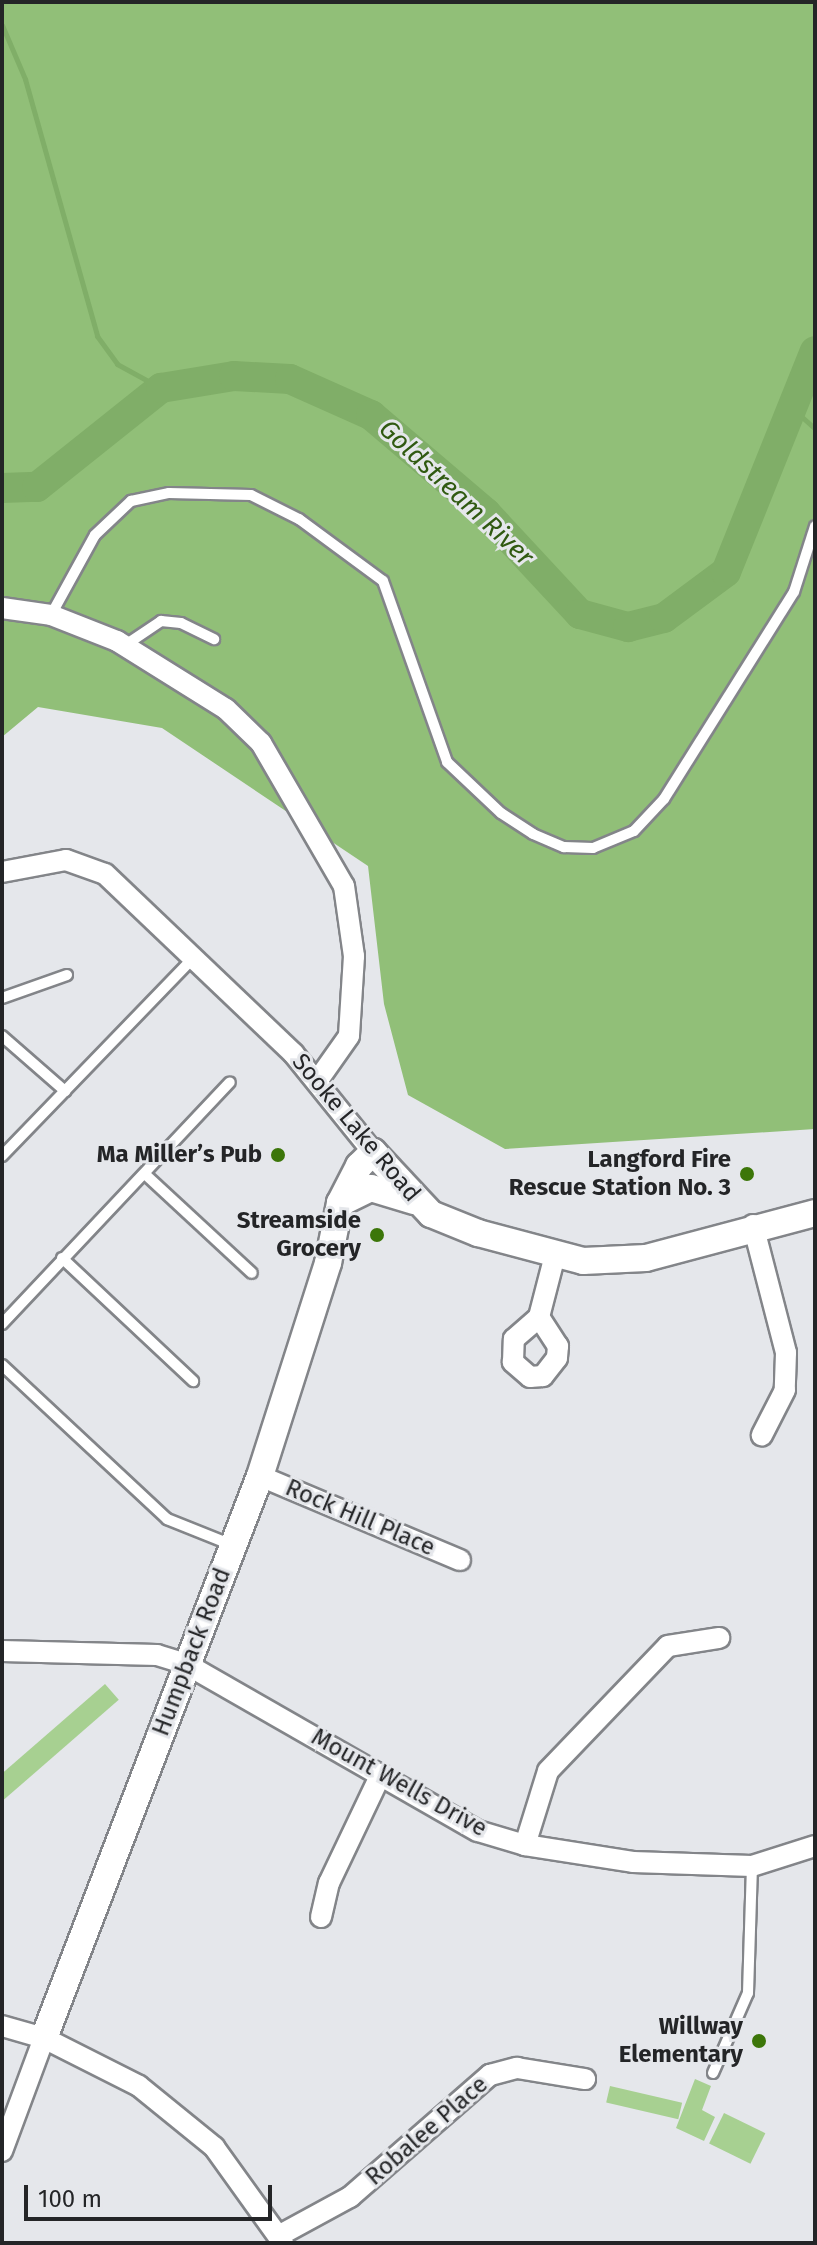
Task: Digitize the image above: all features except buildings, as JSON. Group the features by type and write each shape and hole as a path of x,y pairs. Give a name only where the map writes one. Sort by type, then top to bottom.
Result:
{"street":[{"path":"2,608 51,615 124,646 226,709 261,743 344,886 354,956 349,1036 318,1080"},
{"name":"Sooke Lake Road","path":"2,872 66,860 105,874 318,1080 415,1202 453,1225 583,1261 646,1258 753,1225 815,1213"},
{"name":"Humpback Road","path":"2,2151 260,1476 328,1263 340,1203 353,1174 373,1152"},
{"path":"340,1203 371,1188 415,1202"},
{"path":"753,1225 786,1353 785,1390 762,1435"},
{"path":"539,1317 555,1255"},
{"name":"Rock Hill Place","path":"260,1476 460,1560"},
{"path":"525,1845 548,1771 668,1646 719,1638"},
{"name":"Mount Wells Drive","path":"2,1651 157,1655 186,1664 478,1831 525,1845 633,1862 752,1866 815,1846"},
{"path":"321,1917 329,1883 381,1774"},
{"path":"2,2026 44,2038 139,2086 214,2147 282,2239"},
{"name":"Robalee Place","path":"282,2239 350,2197 490,2075 517,2068 585,2079"}],"lane":[{"path":"51,615 95,535 131,501 169,493 251,495 299,519 383,581 447,762 501,813 533,834 564,847 593,848 634,831 664,799 794,592 815,526"},
{"path":"124,646 161,621 214,639"},
{"path":"2,1156 193,958"},
{"path":"2,998 67,975"},
{"path":"2,1036 65,1091"},
{"path":"2,1324 62,1258 146,1175 230,1082"},
{"path":"146,1175 252,1273"},
{"path":"62,1258 193,1381"},
{"path":"2,1365 167,1519 233,1545"},
{"path":"713,2073 748,1993 752,1866"}],"green space":[{"path":"2,2 815,2 815,1129 505,1149 408,1095 384,1004 368,866 162,728 38,707 2,737"},
{"path":"105,1684 119,1700 2,1801 2,1774"},
{"path":"695,2079 711,2086 702,2110 715,2117 704,2141 676,2128"},
{"path":"610,2086 682,2103 678,2119 606,2103"},
{"path":"724,2113 765,2133 750,2164 709,2144"}],"waterway":[{"path":"2,25 25,79 97,336 117,364 161,388"},
{"name":"Goldstream River","path":"2,488 37,487 161,388 234,376 290,379 371,415 486,513 580,614 628,627 664,618 726,572 815,351"},
{"path":"792,408 815,429"}],"place":[{"name":"Ma Miller’s Pub","path":"278,1155"},
{"name":"Langford Fire Rescue Station No. 3","path":"747,1174"},
{"name":"Streamside Grocery","path":"377,1235"},
{"name":"Willway Elementary","path":"759,2041"}]}
